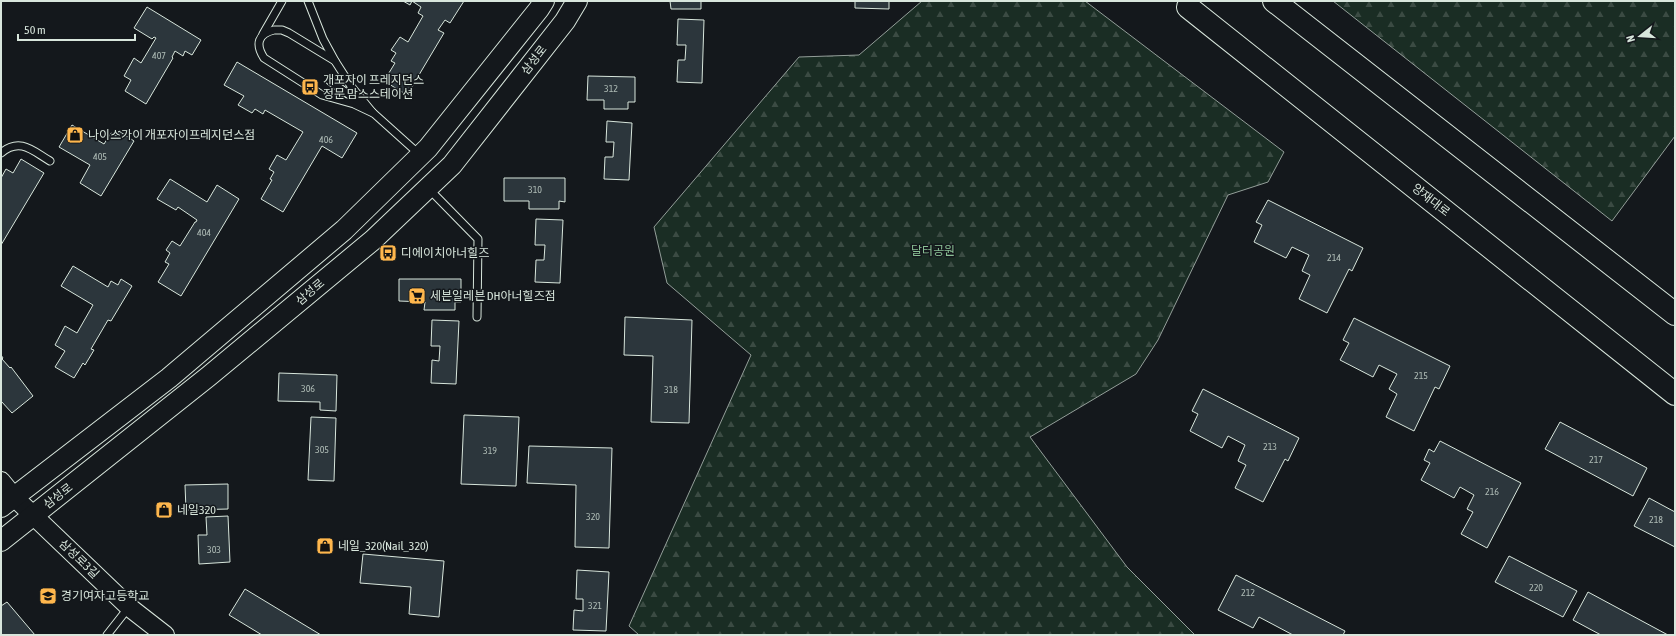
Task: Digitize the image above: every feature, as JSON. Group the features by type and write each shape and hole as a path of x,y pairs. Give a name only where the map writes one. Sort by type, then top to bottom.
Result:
{"main road":[{"path":"7,502 169,378 344,230 420,156 455,116 539,10 544,1"},
{"name":"삼성로","path":"1,541 209,376 367,246 452,165 565,21 577,1"},
{"path":"1274,1 1675,314"},
{"name":"양재대로","path":"1188,7 1675,394"}],"street":[{"name":"삼성로3길","path":"1,481 7,502 34,515 129,607 165,635"}],"lane":[{"path":"282,1 259,44 260,51 264,58 322,95 354,104 373,113"},
{"path":"308,1 335,62 373,113"},
{"path":"262,36 268,32 282,30 335,62"},
{"path":"330,81 373,113 420,156"},
{"path":"1,153 10,146 21,145 50,161"},
{"path":"428,188 478,239 477,317"},
{"path":"107,635 129,607"}],"green space":[{"name":"달터공원","path":"922,1 1085,1 1284,152 1268,182 1228,195 1158,340 1136,374 1030,437 1127,567 1195,635 639,635 629,626 751,355 667,283 654,227 799,57 859,55"},
{"path":"1333,1 1675,1 1675,136 1612,221"}],"building":[{"path":"403,1 412,1 410,5"},
{"path":"412,1 464,1 450,23 445,20 438,30 444,33 407,95 384,81 395,63 391,61 396,53 391,50 400,37 408,42 423,16 418,13 421,7"},
{"path":"670,1 701,1 701,9 671,9"},
{"path":"855,1 889,1 889,9 855,8"},
{"path":"147,7 201,40 192,55 185,51 183,56 175,51 172,57 173,58 146,104 125,91 131,80 124,76 134,58 141,63 156,38 154,37 152,39 134,28"},
{"path":"678,19 704,20 702,83 677,82 678,60 685,60 686,45 677,45"},
{"path":"237,62 357,133 342,158 322,146 283,212 261,199 272,180 270,179 274,172 269,169 277,155 286,160 303,132 265,110 263,114 255,109 252,113 238,105 244,96 224,85"},
{"path":"588,76 635,77 635,102 628,102 628,109 604,109 604,100 587,100"},
{"path":"607,121 632,123 629,180 604,179 605,157 613,157 614,142 606,142"},
{"path":"72,125 104,144 111,133 116,136 119,131 134,141 101,196 80,183 90,165 59,147"},
{"path":"21,159 44,173 1,245 1,178 6,169 13,173"},
{"path":"504,178 565,178 565,202 559,201 559,209 529,209 529,201 504,201"},
{"path":"170,179 207,202 217,185 239,199 181,296 158,282 169,264 165,262 170,253 166,250 172,241 180,246 197,220 178,207 176,210 157,199"},
{"path":"1268,200 1363,248 1352,271 1349,269 1327,313 1299,299 1310,275 1302,271 1309,255 1292,247 1286,258 1254,242 1262,225 1256,222"},
{"path":"536,219 563,220 560,283 535,282 536,260 544,260 545,245 535,245"},
{"path":"73,266 108,287 111,281 118,285 121,279 132,286 111,321 108,320 91,349 94,350 85,365 83,363 74,378 55,367 65,351 55,345 65,326 77,333 93,305 61,286"},
{"path":"399,279 461,279 461,302 455,302 455,310 424,310 425,302 399,301"},
{"path":"625,317 692,320 689,423 651,422 653,356 624,355"},
{"path":"1354,318 1450,366 1439,389 1435,387 1414,431 1386,417 1397,394 1389,389 1397,374 1379,365 1373,377 1340,360 1349,343 1343,340"},
{"path":"432,320 459,321 456,384 431,383 432,360 439,361 440,346 431,346"},
{"path":"1,355 3,358 2,359 10,368 11,367 33,396 12,413 1,401"},
{"path":"279,373 337,375 336,411 320,410 320,402 278,401"},
{"path":"1203,389 1299,438 1288,461 1285,459 1263,502 1235,488 1246,465 1238,461 1245,445 1228,436 1222,448 1190,431 1198,414 1192,411"},
{"path":"464,415 519,417 516,486 461,484"},
{"path":"311,417 336,418 334,481 308,480"},
{"path":"1560,422 1647,468 1633,496 1545,449"},
{"path":"1440,441 1521,483 1487,548 1461,534 1473,512 1467,509 1474,495 1460,487 1454,498 1421,480 1430,463 1424,460 1429,449 1434,452"},
{"path":"529,446 612,448 609,548 575,547 576,485 527,483"},
{"path":"228,484 228,509 186,510 185,485"},
{"path":"1649,498 1675,512 1675,547 1634,526"},
{"path":"228,516 230,562 199,564 198,535 207,535 206,517"},
{"path":"363,554 444,561 439,617 409,614 411,587 360,583"},
{"path":"1509,556 1577,591 1563,617 1495,582"},
{"path":"577,570 609,572 606,631 573,630 574,610 583,611 583,599 576,599"},
{"path":"1236,575 1345,631 1343,635 1293,635 1259,617 1253,628 1218,610"},
{"path":"245,589 321,635 262,635 229,615"},
{"path":"1588,592 1668,635 1601,635 1573,620"},
{"path":"7,602 35,635 1,635 1,606"}],"place":[{"name":"개포자이 프레지던스 정문 맘스스테이션","path":"310,87"},
{"name":"나이스가이 개포자이프레지던스점","path":"75,135"},
{"name":"디에이치아너힐즈","path":"388,253"},
{"name":"세븐일레븐 DH아너힐즈점","path":"417,296"},
{"name":"네일320","path":"164,510"},
{"name":"네일_320(Nail_320)","path":"325,546"},
{"name":"경기여자고등학교","path":"48,596"}]}
